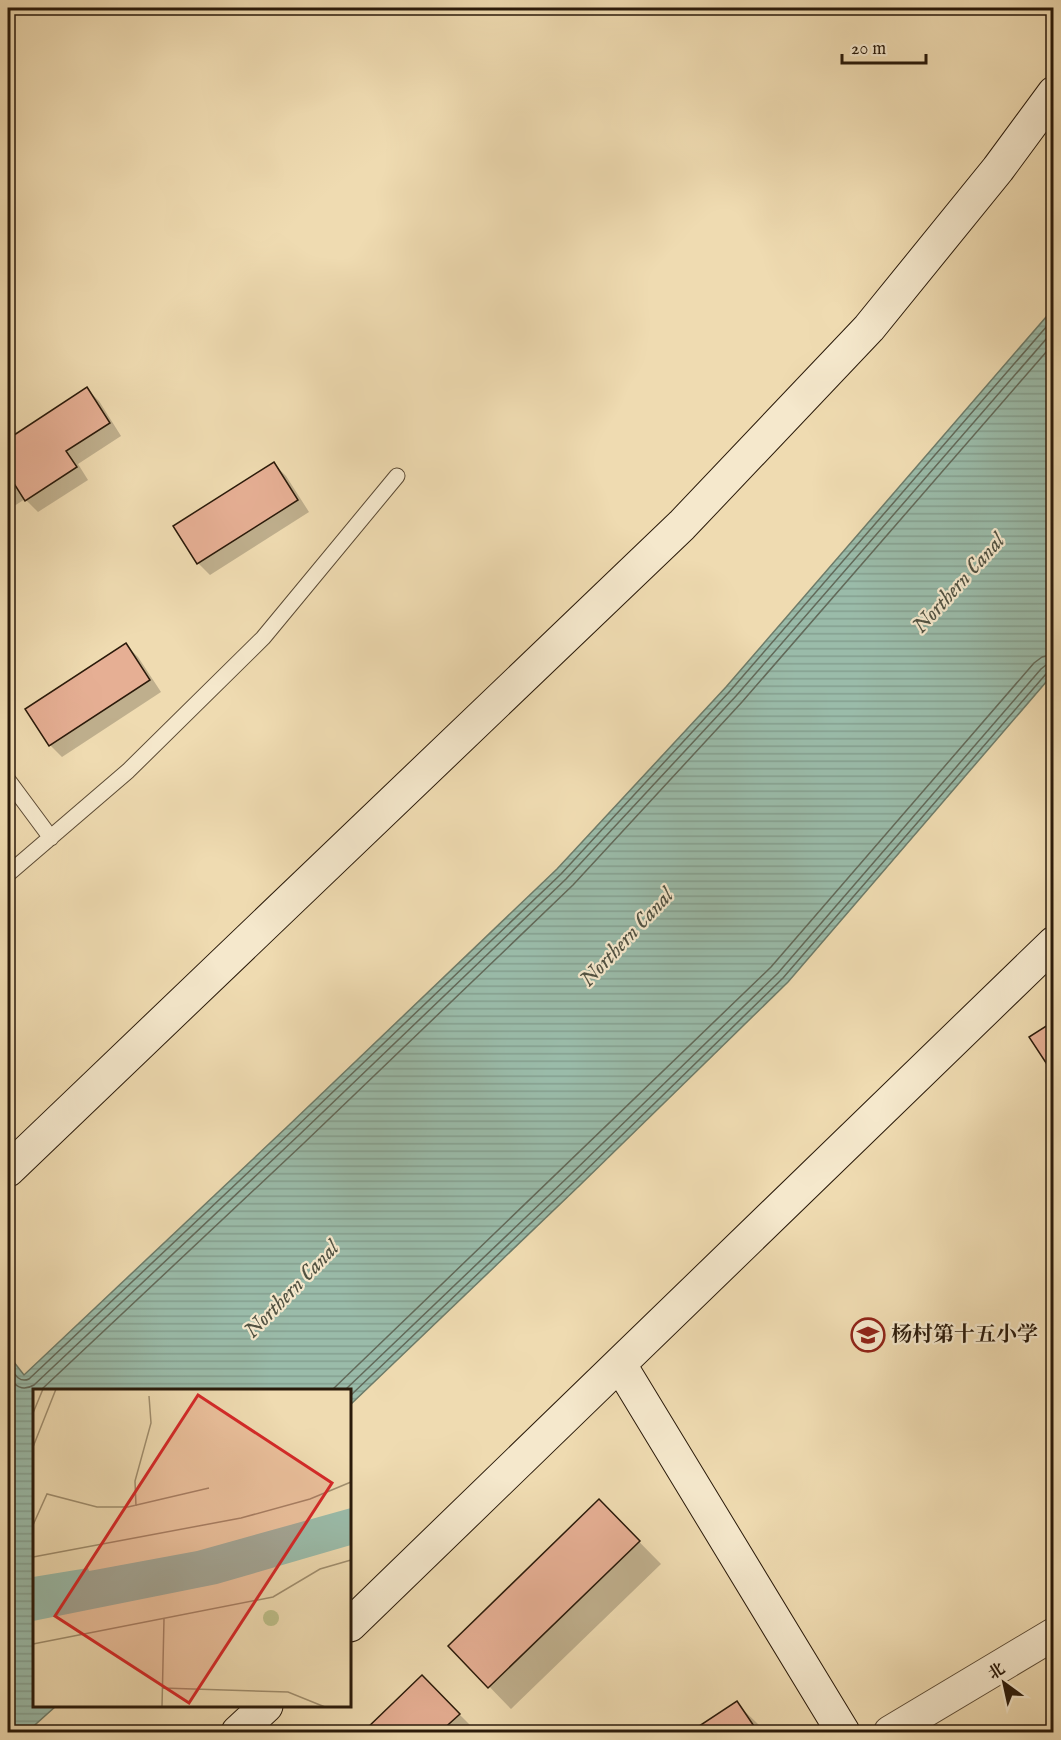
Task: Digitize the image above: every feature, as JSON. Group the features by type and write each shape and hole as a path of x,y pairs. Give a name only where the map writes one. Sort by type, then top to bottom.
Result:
{"street":[{"path":"8,1170 682,525 869,328 998,169 1053,93"},
{"path":"351,1624 1053,943"},
{"path":"620,1365 843,1732"},
{"path":"890,1732 1053,1634"},
{"path":"238,1732 265,1707"}],"lane":[{"path":"8,874 128,771 263,638 397,476"},
{"path":"8,780 51,838"}],"water":[{"name":"Northern Canal","path":"1053,309 1053,674 788,982 351,1404 351,1389 33,1389 33,1707 55,1707 27,1732 8,1732 8,1360 10,1357 24,1375 557,869 726,687"}],"building":[{"path":"87,387 110,423 66,451 77,467 25,501 15,485 8,490 8,439"},
{"path":"274,462 298,500 197,564 173,526"},
{"path":"126,643 150,680 49,746 25,709"},
{"path":"1054,1021 1054,1075 1029,1037"},
{"path":"599,1499 640,1541 488,1688 448,1646"},
{"path":"422,1675 460,1714 440,1732 363,1732"},
{"path":"737,1701 758,1732 690,1732"}],"place":[{"name":"杨村第十五小学","path":"868,1335"}]}
